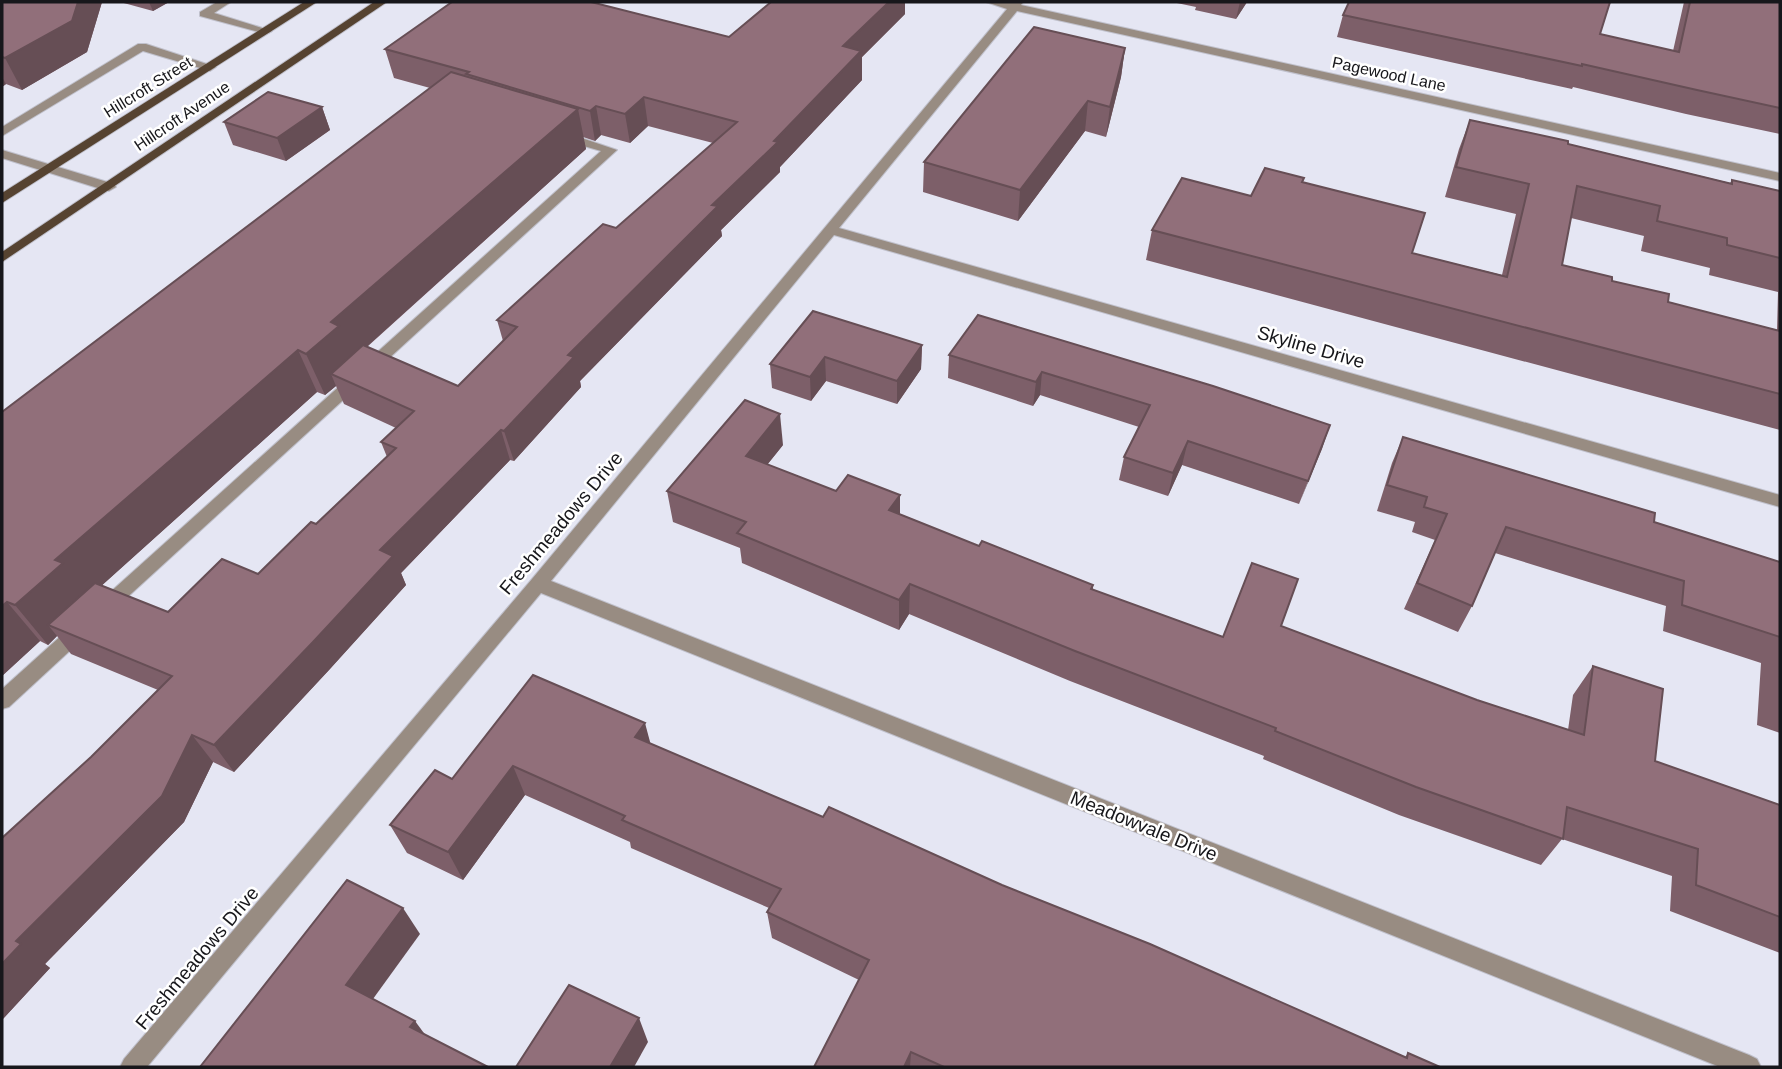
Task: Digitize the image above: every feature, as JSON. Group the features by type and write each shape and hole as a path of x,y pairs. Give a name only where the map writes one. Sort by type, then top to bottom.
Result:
{"main road":[{"name":"Hillcroft Avenue","path":"2,258 382,2"},
{"name":"Hillcroft Street","path":"2,199 266,31 304,3"}],"street":[{"path":"225,2 204,14 266,31"},
{"name":"Pagewood Lane","path":"992,2 1016,4 1780,177"},
{"name":"Freshmeadows Drive","path":"132,1067 538,584 1016,4"},
{"path":"2,132 142,47 209,67"},
{"path":"2,701 610,149 544,130"},
{"path":"2,154 109,187"},
{"name":"Skyline Drive","path":"831,230 1780,501"},
{"name":"Meadowvale Drive","path":"538,584 1749,1067"}],"building":[{"path":"2,2 78,2 72,21 5,58 2,57"},
{"path":"452,2 591,2 729,37 771,2 889,2 843,46 861,51 774,141 778,142 712,205 718,206 568,355 574,357 504,431 501,430 380,550 393,556 313,642 214,745 192,735 162,796 16,941 21,944 2,964 2,836 91,757 172,676 48,625 95,583 168,612 222,559 258,574 311,522 316,524 396,448 381,442 414,411 331,374 363,345 458,386 517,327 497,320 603,224 616,228 737,122 644,97 625,114 596,106 590,111 466,74 469,72 385,49"},
{"path":"1349,2 1610,2 1600,34 1679,52 1690,2 1780,2 1780,108 1343,15"},
{"path":"1034,27 1125,48 1110,107 1088,101 1020,190 924,162"},
{"path":"451,72 578,109 331,322 339,326 306,354 298,350 55,560 63,563 15,605 7,602 2,606 2,412"},
{"path":"268,92 322,107 277,138 224,122"},
{"path":"1470,120 1568,141 1568,144 1732,184 1732,180 1780,191 1780,258 1727,245 1727,238 1657,221 1660,206 1577,186 1562,265 1612,277 1612,281 1669,294 1668,302 1780,331 1780,394 1152,230 1182,178 1251,196 1265,168 1304,178 1302,182 1425,213 1412,253 1507,277 1529,184 1456,167"},
{"path":"813,311 922,345 897,381 825,357 810,377 770,364"},
{"path":"978,315 1213,386 1330,425 1308,481 1188,441 1173,473 1124,457 1150,405 1042,372 1036,382 949,355"},
{"path":"745,400 780,414 746,456 836,491 848,475 900,495 889,510 979,546 982,541 1093,585 1091,589 1223,637 1252,563 1298,579 1281,626 1477,700 1584,735 1593,666 1663,689 1655,761 1780,805 1780,917 1696,885 1698,849 1567,807 1563,839 1416,787 1275,731 1276,728 910,584 899,600 737,533 746,522 667,491"},
{"path":"1403,437 1655,513 1654,522 1780,562 1780,637 1682,605 1684,581 1506,527 1472,606 1417,583 1447,514 1424,507 1427,497 1387,485"},
{"path":"533,675 645,723 635,737 823,817 829,807 1002,885 1150,944 1407,1058 1408,1053 1440,1067 944,1067 911,1052 904,1067 814,1067 869,960 767,912 781,889 622,820 625,816 513,766 448,852 390,825 435,770 452,779"},
{"path":"347,880 403,908 346,985 415,1021 410,1027 488,1067 200,1067"},
{"path":"569,985 639,1018 610,1067 516,1067"}]}
